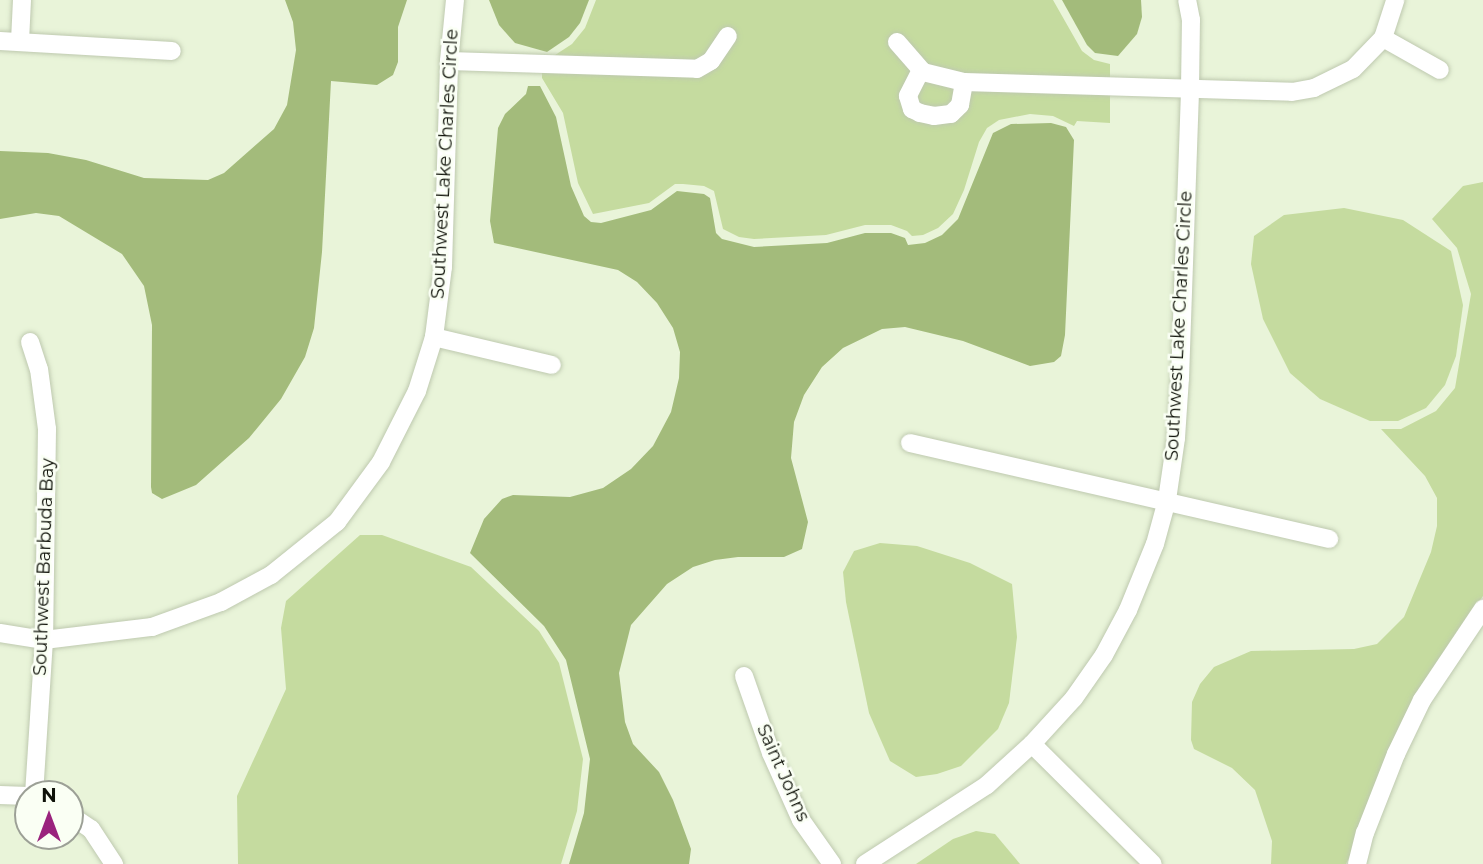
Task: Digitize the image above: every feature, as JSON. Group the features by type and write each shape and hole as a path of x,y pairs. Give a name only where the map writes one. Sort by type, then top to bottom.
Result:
{"street":[{"path":"20,41 22,0"},
{"name":"Southwest Lake Charles Circle","path":"0,633 44,640 152,627 221,602 271,575 337,522 381,462 417,391 433,337 443,267 449,61 455,0"},
{"name":"Southwest Lake Charles Circle","path":"865,864 987,785 1032,744 1074,698 1104,655 1128,610 1155,544 1167,500 1176,438 1180,378 1190,89 1191,20 1187,0"},
{"path":"897,42 921,70 944,80 1292,92 1314,88 1353,69 1383,38 1395,0"},
{"path":"449,61 697,69 711,61 728,36"},
{"path":"1383,38 1440,70"},
{"path":"0,41 172,51"},
{"path":"921,70 908,96 912,108 920,113 934,116 951,114 960,105 964,82"},
{"path":"433,337 552,365"},
{"name":"Southwest Barbuda Bay","path":"30,342 39,369 47,429 44,640 35,780"},
{"path":"910,443 1329,538"},
{"path":"1357,864 1365,833 1406,732 1422,700 1483,609"},
{"name":"Saint Johns","path":"744,676 771,752 801,820 832,864"},
{"path":"1032,744 1153,864"},
{"path":"84,824 91,829 114,864"}],"shaded area":[{"path":"285,0 407,0 398,27 398,62 393,75 377,85 331,81 322,252 314,328 305,357 281,399 249,438 196,485 162,499 152,493 151,487 152,325 144,286 122,254 59,216 36,213 0,219 0,151 48,153 86,160 144,178 208,180 224,173 274,129 287,105 296,50 293,22"},
{"path":"489,0 589,0 580,23 569,37 547,52 515,43 499,25"},
{"path":"596,0 1053,0 1082,51 1094,60 1110,64 1110,123 1077,121 1074,126 1053,116 1030,114 999,120 987,128 979,142 964,190 953,214 938,228 923,235 912,236 907,231 891,225 865,225 826,235 754,239 739,237 723,229 714,191 704,186 683,184 675,184 649,203 593,214 578,183 563,113 542,78 542,59 549,59 572,44 585,28"},
{"path":"1062,0 1141,0 1142,17 1137,34 1118,56 1095,53 1087,45"},
{"path":"528,86 540,86 556,117 571,186 584,216 591,222 601,223 651,210 677,191 704,194 710,198 716,233 722,239 754,247 827,243 865,233 891,233 905,238 908,245 925,243 942,235 958,219 993,133 1011,124 1051,123 1066,127 1074,140 1065,335 1061,356 1054,362 1030,366 963,341 905,327 882,329 843,348 822,367 804,395 794,422 791,458 808,522 802,549 784,557 738,557 693,567 667,584 631,625 619,673 625,722 633,744 659,772 673,800 691,849 689,864 569,864 584,813 590,759 566,660 544,626 470,553 484,519 502,499 513,495 570,497 603,488 631,469 653,446 671,412 679,378 680,352 673,328 657,303 637,282 618,270 494,243 490,221 498,128 505,114 526,94"},
{"path":"1483,182 1483,596 1458,632 1346,864 1271,864 1272,841 1255,790 1232,768 1194,749 1191,740 1192,702 1200,684 1214,667 1251,651 1354,649 1377,644 1404,617 1431,552 1437,526 1437,498 1425,476 1381,429 1401,429 1436,411 1455,388 1471,294 1457,248 1432,219 1463,186"},
{"path":"1344,208 1403,220 1451,251 1463,305 1456,356 1445,385 1426,408 1398,421 1370,421 1320,399 1290,373 1263,319 1251,264 1254,236 1284,215"},
{"path":"360,535 382,535 471,567 539,631 559,663 583,759 577,811 561,864 238,864 237,796 286,689 281,628 286,601"},
{"path":"880,543 917,546 970,563 1012,584 1017,637 1009,703 998,729 961,766 937,774 916,777 890,761 869,713 846,602 843,572 854,551"},
{"path":"976,831 995,834 1020,864 916,864 953,839"}]}
